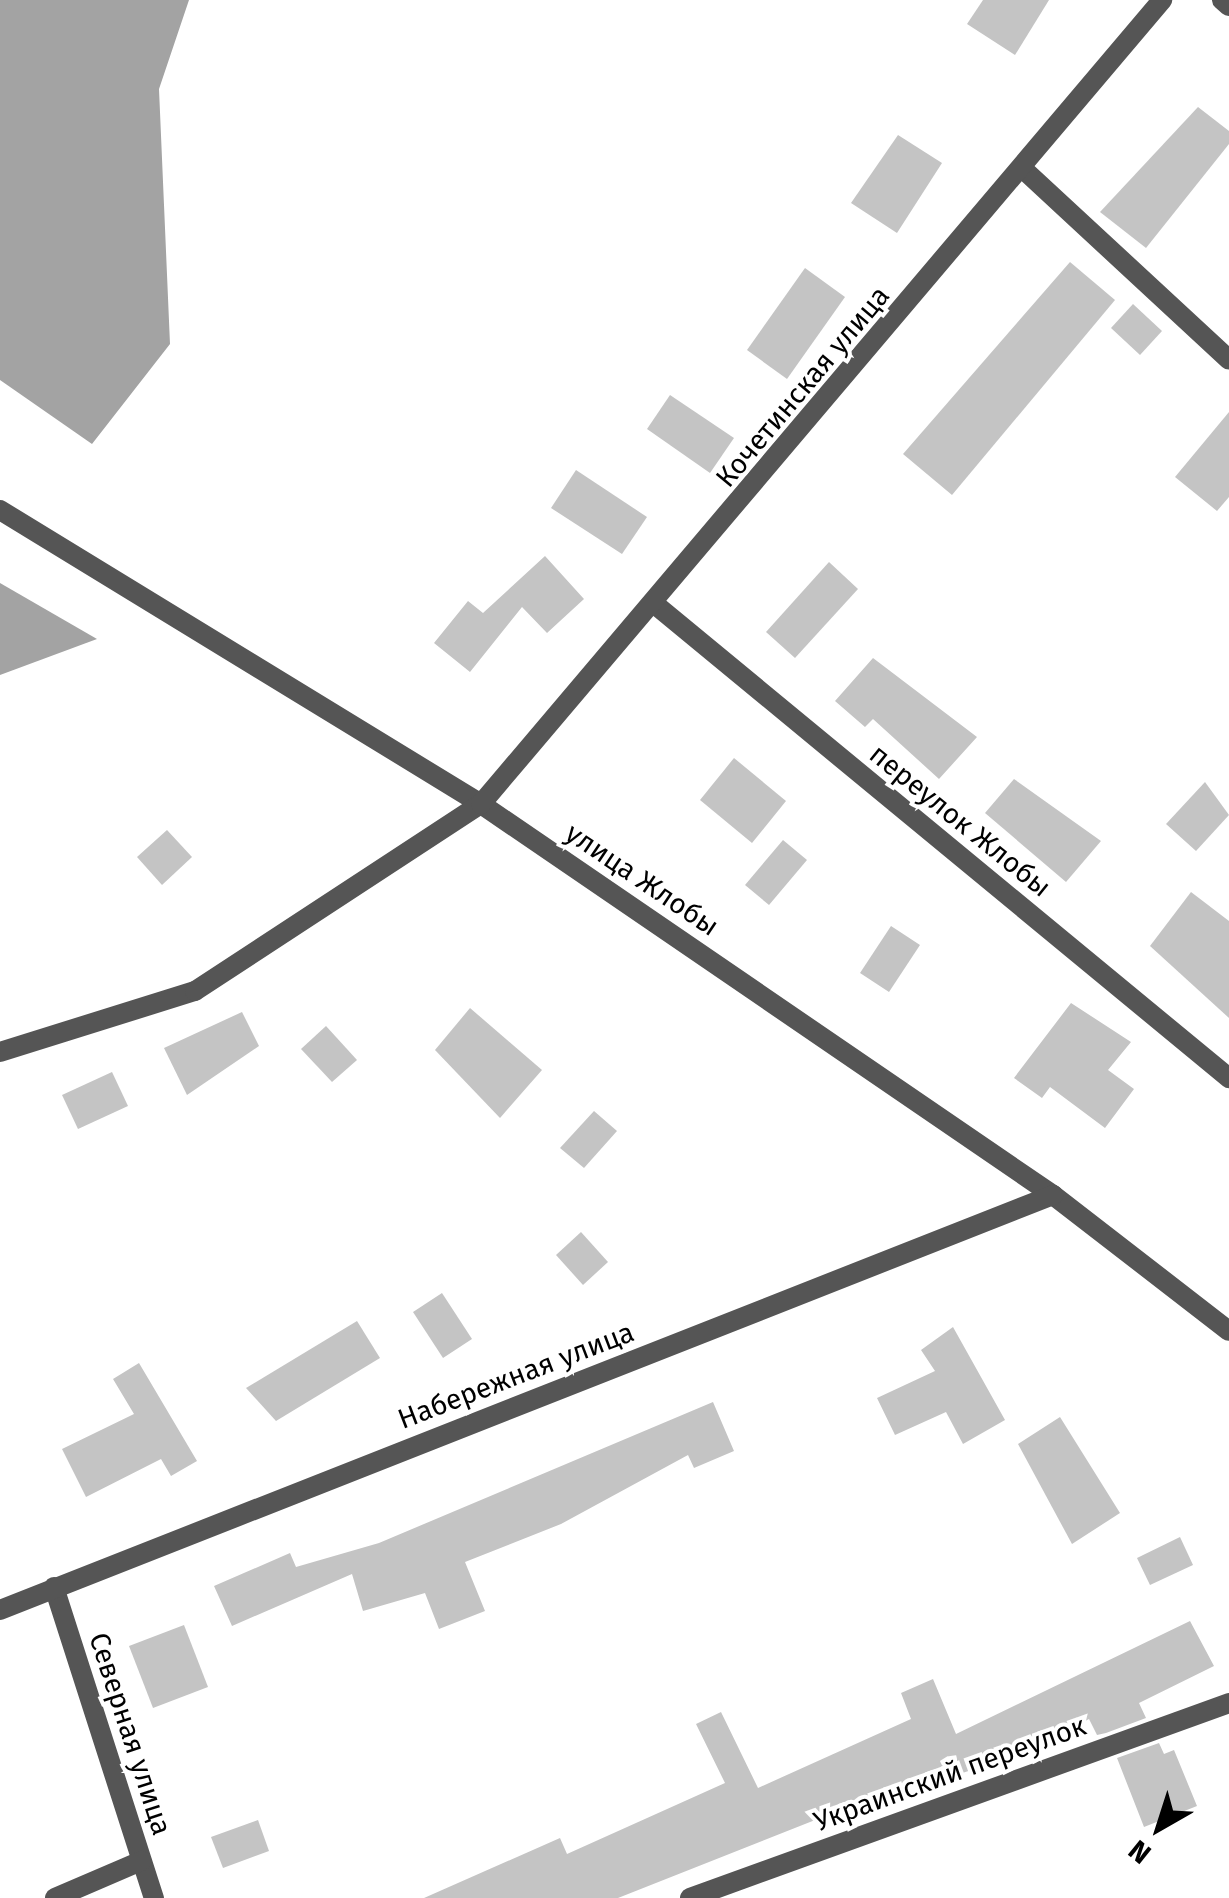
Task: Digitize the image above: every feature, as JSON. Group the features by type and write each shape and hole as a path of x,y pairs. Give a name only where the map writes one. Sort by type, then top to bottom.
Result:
{"street":[{"name":"Кочетинская улица","path":"481,804 656,606 1162,0"},
{"path":"1222,0 1229,6"},
{"path":"1022,168 1229,360"},
{"name":"улица Жлобы","path":"0,510 481,804 1053,1195 1229,1330"},
{"name":"переулок Жлобы","path":"656,606 1229,1078"},
{"path":"0,1052 195,991 481,804"},
{"name":"Набережная улица","path":"0,1610 1053,1195"},
{"name":"Северная улица","path":"54,1587 154,1898"},
{"name":"Украинский переулок","path":"690,1898 1229,1702"},
{"path":"55,1898 142,1862"}],"shaded area":[{"path":"0,0 189,0 159,89 170,344 92,444 0,380"},
{"path":"0,583 97,639 0,675"}],"building":[{"path":"983,0 1049,0 1015,55 967,24"},
{"path":"1198,107 1229,131 1229,144 1146,248 1100,212"},
{"path":"898,135 942,163 897,233 851,203"},
{"path":"1070,262 1115,300 952,495 903,454"},
{"path":"805,268 845,297 787,379 747,350"},
{"path":"1133,304 1162,331 1140,355 1111,328"},
{"path":"670,395 734,438 710,473 647,429"},
{"path":"1229,412 1229,497 1217,511 1175,477"},
{"path":"576,470 647,517 622,554 551,508"},
{"path":"545,556 584,599 547,633 522,607 470,672 434,643 468,601 483,613"},
{"path":"829,562 858,589 795,658 766,632"},
{"path":"873,658 977,737 939,779 873,719 865,727 835,701"},
{"path":"734,758 786,801 752,843 700,800"},
{"path":"1014,779 1101,841 1066,882 985,813"},
{"path":"1205,782 1229,815 1196,851 1166,824"},
{"path":"167,830 192,857 162,885 137,857"},
{"path":"783,840 807,860 769,905 745,885"},
{"path":"1191,892 1229,921 1229,1018 1150,946"},
{"path":"891,926 920,945 889,992 860,973"},
{"path":"1071,1003 1131,1042 1108,1070 1134,1089 1105,1128 1050,1087 1042,1098 1014,1078"},
{"path":"470,1008 542,1070 500,1118 435,1050"},
{"path":"242,1012 259,1046 187,1095 164,1048"},
{"path":"326,1026 357,1060 332,1082 301,1049"},
{"path":"112,1072 128,1106 78,1129 62,1095"},
{"path":"594,1111 617,1131 584,1168 560,1148"},
{"path":"581,1232 608,1262 583,1285 556,1255"},
{"path":"442,1293 472,1339 443,1358 413,1312"},
{"path":"357,1321 380,1358 276,1421 246,1388"},
{"path":"953,1327 1005,1420 963,1444 946,1412 895,1435 877,1398 935,1371 921,1350"},
{"path":"139,1363 197,1461 171,1476 161,1459 86,1497 62,1449 134,1414 113,1379"},
{"path":"713,1402 734,1451 694,1468 688,1455 561,1524 465,1562 485,1611 439,1629 425,1593 363,1611 352,1574 232,1626 214,1586 290,1553 296,1567 379,1543"},
{"path":"1060,1417 1120,1513 1072,1544 1018,1444"},
{"path":"1180,1537 1193,1565 1150,1585 1137,1558"},
{"path":"1190,1621 1214,1666 1139,1703 1146,1718 1106,1733 1097,1735 1089,1719 1023,1753 938,1781 934,1773 618,1898 424,1898 560,1838 567,1854 725,1783 696,1724 721,1712 758,1788 911,1719 901,1693 933,1679 956,1734"},
{"path":"184,1625 208,1687 153,1708 129,1646"},
{"path":"1159,1743 1164,1754 1174,1750 1197,1806 1144,1827 1117,1758"},
{"path":"258,1820 269,1851 223,1868 211,1837"}]}
